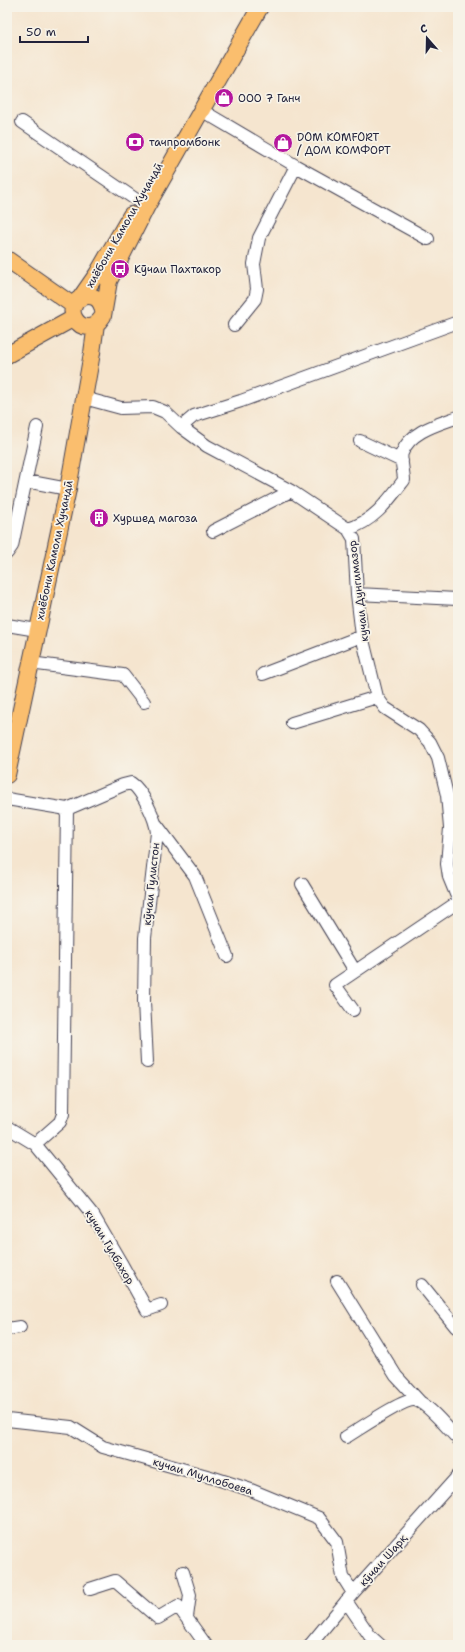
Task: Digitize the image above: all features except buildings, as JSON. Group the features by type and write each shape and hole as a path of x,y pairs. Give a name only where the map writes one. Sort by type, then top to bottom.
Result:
{"main road":[{"name":"хиёбони Камоли Хуҷандӣ","path":"76,311 97,274 143,203 250,7"},
{"path":"143,203 201,110 260,7"},
{"name":"хиёбони Камоли Хуҷандӣ","path":"7,774 68,489 92,353 109,280 143,203"},
{"path":"7,259 76,311 86,327 100,318 102,306 96,298 91,296 76,311 7,355"},
{"path":"76,311 76,327 92,353"}],"street":[{"path":"201,110 296,166 428,240"},
{"path":"22,122 143,203"},
{"path":"234,324 255,299 257,289 254,264 259,238 296,166"},
{"path":"181,427 194,416 241,401 458,322"},
{"name":"кучаи Дунгимазор","path":"84,398 121,408 153,407 165,412 181,427 207,446 291,491 348,529 354,538 357,594 362,636 377,697 385,708 419,730 430,742 453,794 447,864 449,877 458,900"},
{"path":"348,529 360,525 384,506 404,480 402,453 412,437 458,417"},
{"path":"7,553 12,546 37,426"},
{"path":"360,440 402,461"},
{"path":"26,481 68,489"},
{"path":"214,531 291,491"},
{"path":"357,594 457,599"},
{"path":"7,625 37,630"},
{"path":"263,674 362,636"},
{"path":"30,663 123,675 144,702"},
{"path":"292,723 377,697"},
{"name":"кӯчаи Гулистон","path":"67,809 131,783 137,787 156,824 157,833 145,938 144,1001 147,1062"},
{"path":"7,799 67,809 63,1114 60,1122 35,1144"},
{"path":"156,824 194,876 227,956"},
{"path":"302,884 355,971"},
{"path":"353,1010 335,984 458,900"},
{"name":"кучаи Гулбахор","path":"7,1127 35,1144 93,1215 147,1310 161,1305"},
{"path":"336,1280 396,1376 421,1403"},
{"path":"422,1285 456,1327 458,1325"},
{"path":"7,1329 20,1327"},
{"path":"346,1437 404,1402 415,1400 426,1405 458,1439"},
{"name":"кучаи Муллобоева","path":"7,1420 71,1426 103,1447 214,1478 251,1490 319,1518 337,1542 343,1577 350,1597 370,1636 380,1645"},
{"name":"кӯчаи Шарқ","path":"310,1645 350,1597 458,1476"},
{"path":"183,1572 190,1594 187,1617"},
{"path":"90,1589 115,1581 158,1618 178,1606 206,1645"}],"place":[{"name":"ООО 7 Ганч","path":"224,98"},
{"name":"тачпромбонк","path":"135,142"},
{"name":"DOM KOMFORT / ДОМ КОМФОРТ","path":"283,143"},
{"name":"Кӯчаи Пахтакор","path":"120,269"},
{"name":"Хуршед магоза","path":"99,518"}]}
